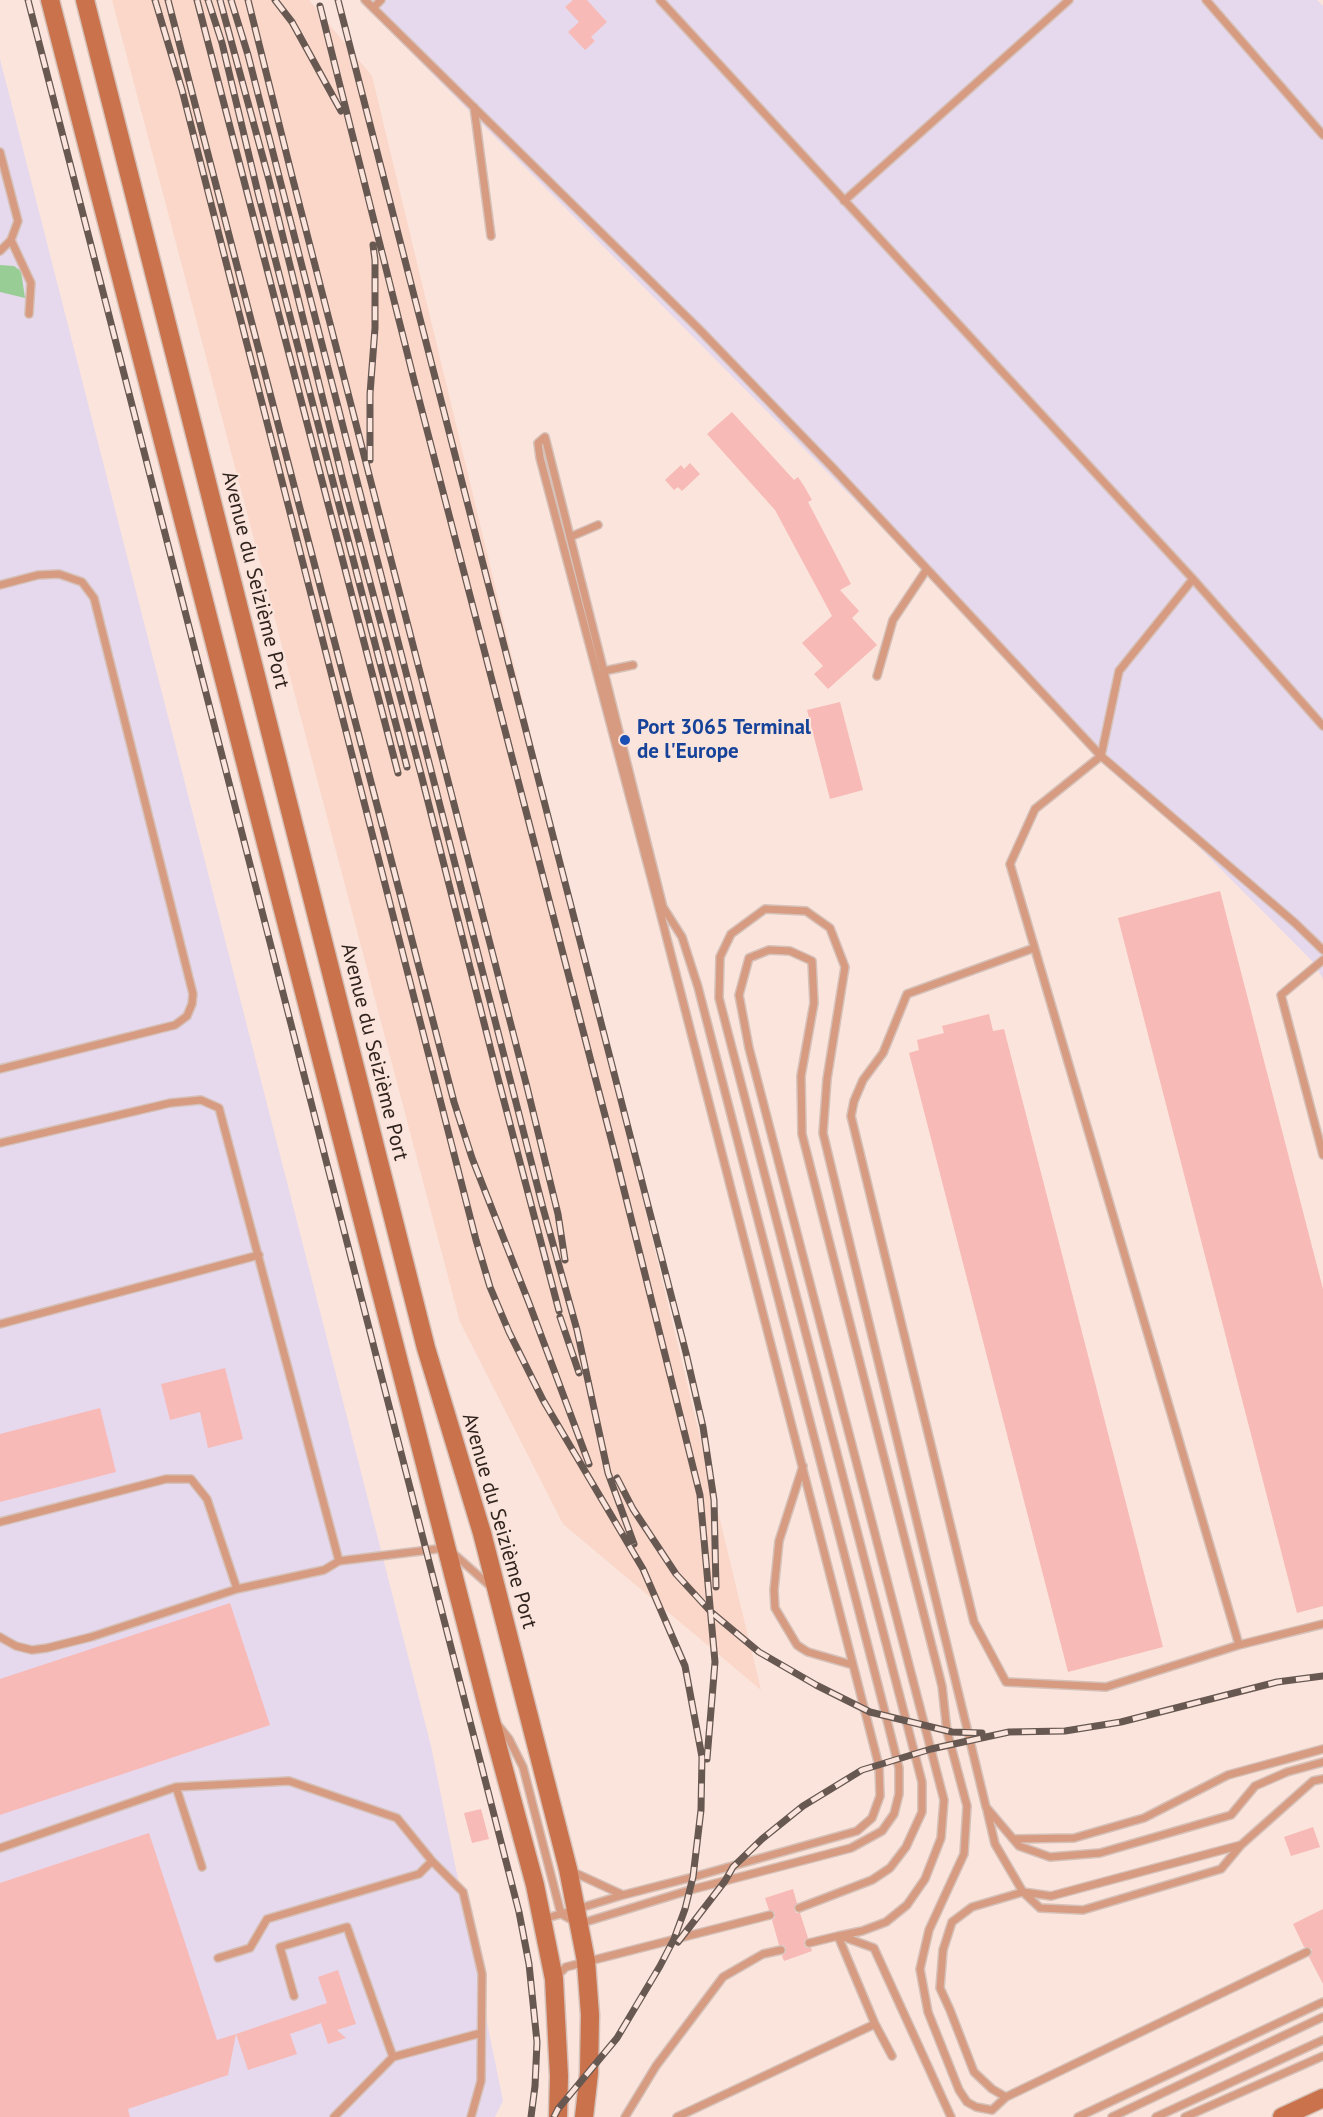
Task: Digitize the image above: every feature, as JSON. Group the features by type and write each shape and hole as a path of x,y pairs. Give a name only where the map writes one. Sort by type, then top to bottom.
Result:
{"main road":[{"path":"50,0 535,1886 554,1979 559,2076 558,2117"},
{"name":"Avenue du Seizième Port","path":"85,0 423,1337 482,1533 568,1869 572,1916 586,1961 590,2014 589,2073 584,2117"},
{"path":"1282,2117 1323,2098"}],"lane":[{"path":"365,0 699,329 1101,756 1295,923 1323,950"},
{"path":"373,8 381,0"},
{"path":"660,0 1193,579 1323,726"},
{"path":"844,201 1069,0"},
{"path":"1206,0 1323,135"},
{"path":"474,107 491,236"},
{"path":"0,152 18,221 11,240 0,251"},
{"path":"11,240 31,284 29,314"},
{"path":"542,1919 572,1916 690,1890 851,1848 882,1831 894,1814 899,1794 899,1768 698,987 682,937 661,906 540,458 538,443 545,437 661,906 879,1766 880,1796 873,1818 857,1831 693,1878 623,1894 572,1916"},
{"path":"570,537 598,525"},
{"path":"877,676 892,620 927,569"},
{"path":"0,585 39,575 59,574 82,582 94,598 193,994 187,1016 175,1025 0,1069"},
{"path":"1193,579 1119,671 1101,756 1035,809 1010,864 1239,1645"},
{"path":"604,671 633,665"},
{"path":"799,1908 872,1880 890,1868 906,1847 922,1812 922,1782 719,998 720,957 731,934 765,909 806,912 830,928 845,967 827,1079 823,1133 995,1844 1023,1892 1040,1908 1083,1910 1221,1869 1241,1845 1313,1781 1323,1779"},
{"path":"1034,948 907,994 883,1053 863,1080 854,1101 851,1116 974,1622 1006,1682 1106,1687 1239,1645 1323,1624"},
{"path":"809,1943 862,1931 886,1922 907,1905 925,1880 941,1838 944,1800 749,1048 739,995 749,958 769,950 790,951 812,961 814,1003 801,1076 802,1134 942,1686 947,1731 967,1806 964,1854 929,1930 920,1969 927,2012 959,2091 968,2102 976,2107 992,2110 1006,2097 1307,1952"},
{"path":"1323,960 1281,995 1323,1155"},
{"path":"0,1143 170,1102 201,1100 219,1108 339,1561"},
{"path":"0,1324 259,1255"},
{"path":"803,1466 779,1541 774,1578 775,1608 797,1645 802,1649 854,1665"},
{"path":"0,1522 166,1479 191,1479 207,1499 237,1589"},
{"path":"0,1637 16,1647 32,1650 47,1648 91,1638 237,1589 324,1570 339,1561 447,1548 497,1592"},
{"path":"489,1714 509,1738 523,1767 572,1916"},
{"path":"1013,1839 1074,1838 1144,1818 1228,1775 1323,1749"},
{"path":"986,1807 1019,1846 1050,1857 1100,1853 1231,1815 1255,1786 1287,1772 1323,1762"},
{"path":"0,1848 176,1787 289,1781 397,1818 432,1861 463,1892 482,1974 481,2081 471,2117"},
{"path":"176,1787 202,1867"},
{"path":"1006,2097 992,2089 974,2072 939,1988 943,1950 951,1922 972,1907 1023,1892 1051,1896 1241,1845"},
{"path":"218,1958 250,1948 267,1919 419,1874 432,1861"},
{"path":"568,1869 623,1894"},
{"path":"554,1979 566,1966 770,1915"},
{"path":"294,1996 280,1947 347,1927 393,2057"},
{"path":"838,1935 875,2024 892,2056"},
{"path":"838,1935 874,1948 951,2117"},
{"path":"625,2117 656,2066 723,1977 763,1954 781,1950"},
{"path":"1078,2117 1323,2002"},
{"path":"1112,2117 1323,2017"},
{"path":"677,2117 875,2024"},
{"path":"334,2117 393,2057 481,2033"},
{"path":"1156,2117 1323,2040"},
{"path":"1185,2117 1323,2056"}],"shaded area":[{"path":"112,0 309,0 372,76 761,1690 563,1524 460,1322"},
{"path":"359,0 1317,0 1323,6 1323,979 1314,963"},
{"path":"0,59 431,1746 503,2101 495,2117 0,2117"}],"green space":[{"path":"0,265 14,266 21,271 25,298 0,292"}],"building":[{"path":"573,0 587,0 607,22 591,37 595,41 585,50 568,32 579,22 565,7"},
{"path":"732,412 794,480 798,477 804,486 812,500 808,502 851,584 840,590 859,611 852,618 877,645 828,689 814,674 823,666 802,643 832,616 775,510 707,434"},
{"path":"690,463 700,474 682,491 678,487 674,490 665,480 681,465 684,469"},
{"path":"840,702 863,790 830,799 807,710"},
{"path":"1220,891 1323,1289 1323,1606 1297,1613 1118,918"},
{"path":"989,1014 993,1031 1004,1029 1163,1647 1068,1672 909,1053 919,1050 917,1040 944,1033 942,1026"},
{"path":"225,1368 243,1439 208,1448 200,1412 170,1420 161,1384"},
{"path":"100,1408 116,1472 0,1502 0,1434"},
{"path":"230,1603 270,1725 0,1815 0,1679"},
{"path":"481,1809 489,1839 472,1843 464,1813"},
{"path":"1313,1827 1320,1847 1291,1856 1284,1837"},
{"path":"149,1833 217,2040 236,2034 228,2075 128,2109 130,2117 0,2117 0,1883"},
{"path":"793,1889 797,1903 794,1909 796,1913 800,1913 808,1938 804,1941 804,1945 812,1951 784,1961 782,1956 786,1948 779,1945 772,1920 775,1913 769,1910 765,1898"},
{"path":"1323,1909 1323,1984 1309,1957 1312,1949 1304,1947 1293,1924"},
{"path":"338,1970 356,2024 337,2030 346,2038 328,2044 321,2023 290,2034 297,2054 248,2070 236,2034 327,2003 318,1977"}],"railway":[{"path":"28,0 519,1912 529,1964 537,2042 531,2117"},
{"path":"155,0 182,90 476,1240 490,1287 509,1332 543,1400 643,1569 685,1666 702,1757 701,1810 693,1877 685,1909 674,1939 660,1966 617,2038 558,2109 554,2117"},
{"path":"168,0 454,1102 472,1158 589,1464"},
{"path":"197,0 398,773"},
{"path":"208,0 222,43 258,193 407,767"},
{"path":"220,0 269,180 343,481 559,1311"},
{"path":"231,0 248,55 543,1208 577,1330 608,1473 634,1544"},
{"path":"248,0 527,1087 558,1214 565,1260"},
{"path":"275,0 292,22 341,111"},
{"path":"338,0 686,1353 703,1427 714,1500 716,1587"},
{"path":"320,6 414,380 614,1150 700,1495 715,1662 707,1759"},
{"path":"370,460 370,394 375,328 373,245"},
{"path":"560,1317 579,1373"},
{"path":"617,1478 633,1509 676,1574 711,1612 759,1652 816,1685 870,1712 952,1732 982,1733"},
{"path":"678,1942 725,1881 733,1867 762,1839 803,1806 862,1770 931,1749 1009,1732 1065,1731 1121,1722 1277,1682 1323,1676"}],"place":[{"name":"Port 3065 Terminal de l'Europe","path":"625,740"}]}
